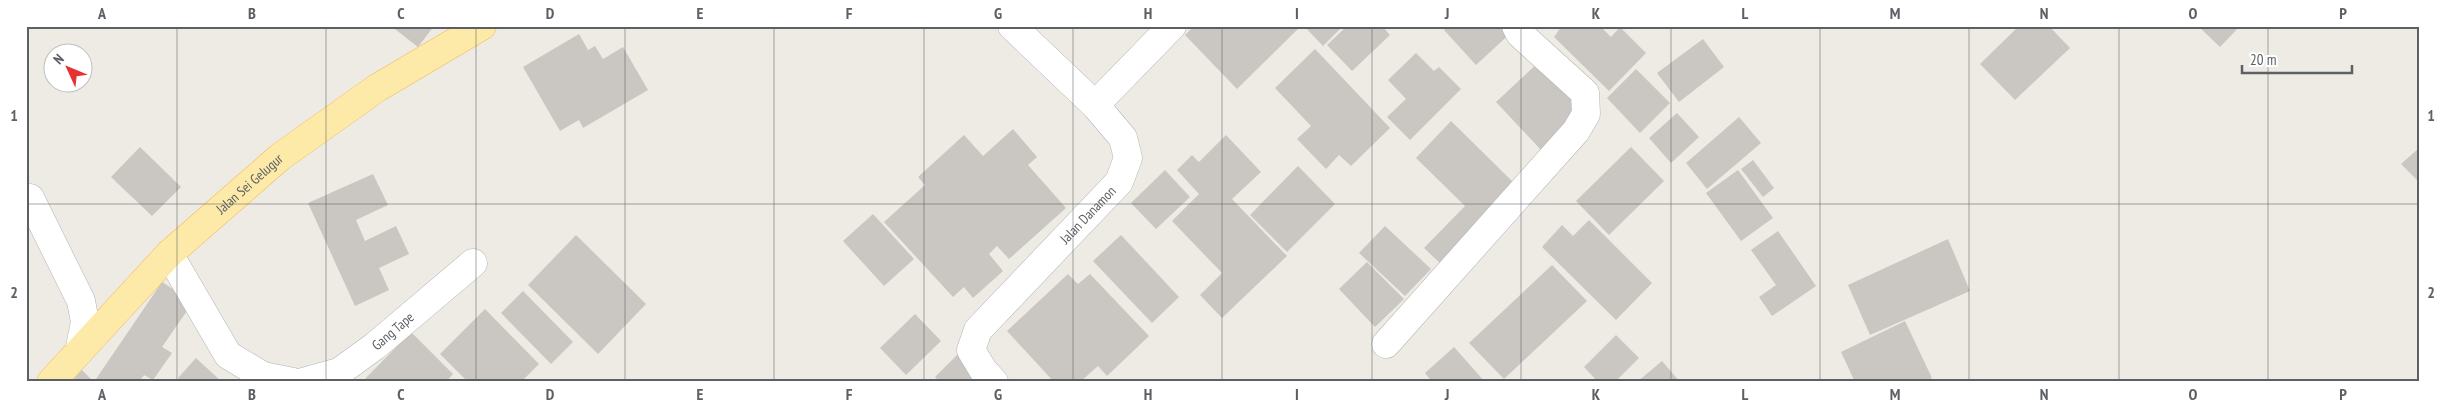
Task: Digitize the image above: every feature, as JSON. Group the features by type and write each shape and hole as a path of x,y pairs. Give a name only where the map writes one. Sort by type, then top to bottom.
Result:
{"main road":[{"name":"Jalan Sei Gelugur","path":"51,382 169,254 280,158 377,88 482,26"}],"street":[{"name":"Jalan Danamon","path":"994,382 982,370 972,350 978,330 1119,182 1128,158 1122,138 1094,105 1012,26"},
{"path":"1094,105 1172,26"},
{"path":"1386,344 1576,131 1586,114 1584,93 1520,34 1516,26"},
{"path":"30,198 81,302 85,322 79,352"},
{"path":"169,254 228,355 264,376 293,382"},
{"name":"Gang Tape","path":"302,382 339,372 375,346 473,263"}],"building":[{"path":"391,26 434,26 418,47"},
{"path":"1194,26 1301,26 1237,89 1185,35"},
{"path":"1304,26 1343,26 1323,46"},
{"path":"1347,26 1382,26 1390,35 1352,71 1327,45"},
{"path":"1448,26 1513,26 1515,29 1476,65 1444,30"},
{"path":"1562,26 1600,26 1611,37 1620,27 1646,53 1609,91 1554,37"},
{"path":"2019,26 2049,26 2070,48 2015,100 1980,64"},
{"path":"2198,26 2240,26 2220,47"},
{"path":"579,34 588,50 595,46 603,59 623,47 648,90 583,128 579,120 560,131 523,67"},
{"path":"1703,39 1724,67 1679,102 1657,73"},
{"path":"1315,49 1390,128 1351,166 1339,155 1326,169 1297,139 1311,126 1275,88"},
{"path":"1416,53 1434,71 1439,67 1461,89 1410,140 1387,117 1406,99 1388,80"},
{"path":"1541,60 1586,109 1541,150 1496,102"},
{"path":"1636,69 1670,103 1640,133 1607,98"},
{"path":"1677,113 1699,137 1671,163 1649,138"},
{"path":"1739,117 1761,143 1707,189 1686,163"},
{"path":"1451,121 1517,186 1441,264 1424,248 1465,206 1416,158"},
{"path":"1013,129 1037,157 1028,165 1066,208 1009,259 997,246 989,254 1003,271 973,298 964,287 953,297 884,222 925,185 918,177 964,135 983,156"},
{"path":"1226,135 1261,172 1232,199 1287,256 1222,318 1200,295 1222,273 1172,221 1199,194 1177,170 1192,155 1199,162"},
{"path":"140,147 181,187 152,216 111,177"},
{"path":"1631,147 1664,181 1609,235 1576,201"},
{"path":"2419,148 2419,182 2401,164"},
{"path":"1753,160 1774,188 1763,197 1741,169"},
{"path":"1298,166 1335,204 1287,252 1250,215"},
{"path":"1165,170 1190,197 1156,229 1131,203"},
{"path":"1738,170 1773,218 1741,241 1706,193"},
{"path":"373,174 388,205 356,220 365,241 396,226 409,254 379,268 389,290 355,306 308,203"},
{"path":"873,214 914,259 884,286 843,241"},
{"path":"1589,220 1652,283 1616,320 1542,247 1562,225 1573,236"},
{"path":"1385,226 1431,269 1405,296 1359,253"},
{"path":"1778,231 1816,286 1772,316 1759,297 1776,285 1751,250"},
{"path":"576,235 646,304 598,354 528,285"},
{"path":"1121,235 1179,297 1152,323 1093,261"},
{"path":"1948,239 1970,291 1870,335 1848,285"},
{"path":"1367,262 1404,299 1375,327 1339,289"},
{"path":"1552,265 1587,301 1504,379 1469,343"},
{"path":"1068,274 1078,284 1090,274 1149,336 1107,376 1098,366 1080,382 1054,382 1007,331"},
{"path":"162,282 193,302 162,347 172,353 153,380 144,375 139,382 99,382 96,379"},
{"path":"523,291 573,342 551,364 501,313"},
{"path":"485,309 539,364 521,382 468,382 440,354"},
{"path":"915,314 941,341 906,375 880,348"},
{"path":"1905,321 1932,378 1925,382 1855,382 1841,352"},
{"path":"411,332 453,374 446,382 362,382"},
{"path":"1616,335 1639,358 1615,382 1598,382 1584,367"},
{"path":"1454,347 1485,382 1432,382 1425,373"},
{"path":"961,351 976,382 940,382 935,377"},
{"path":"196,358 222,382 183,382 178,378"},
{"path":"1662,361 1680,382 1637,382"},
{"path":"82,370 94,382 71,382"}]}
